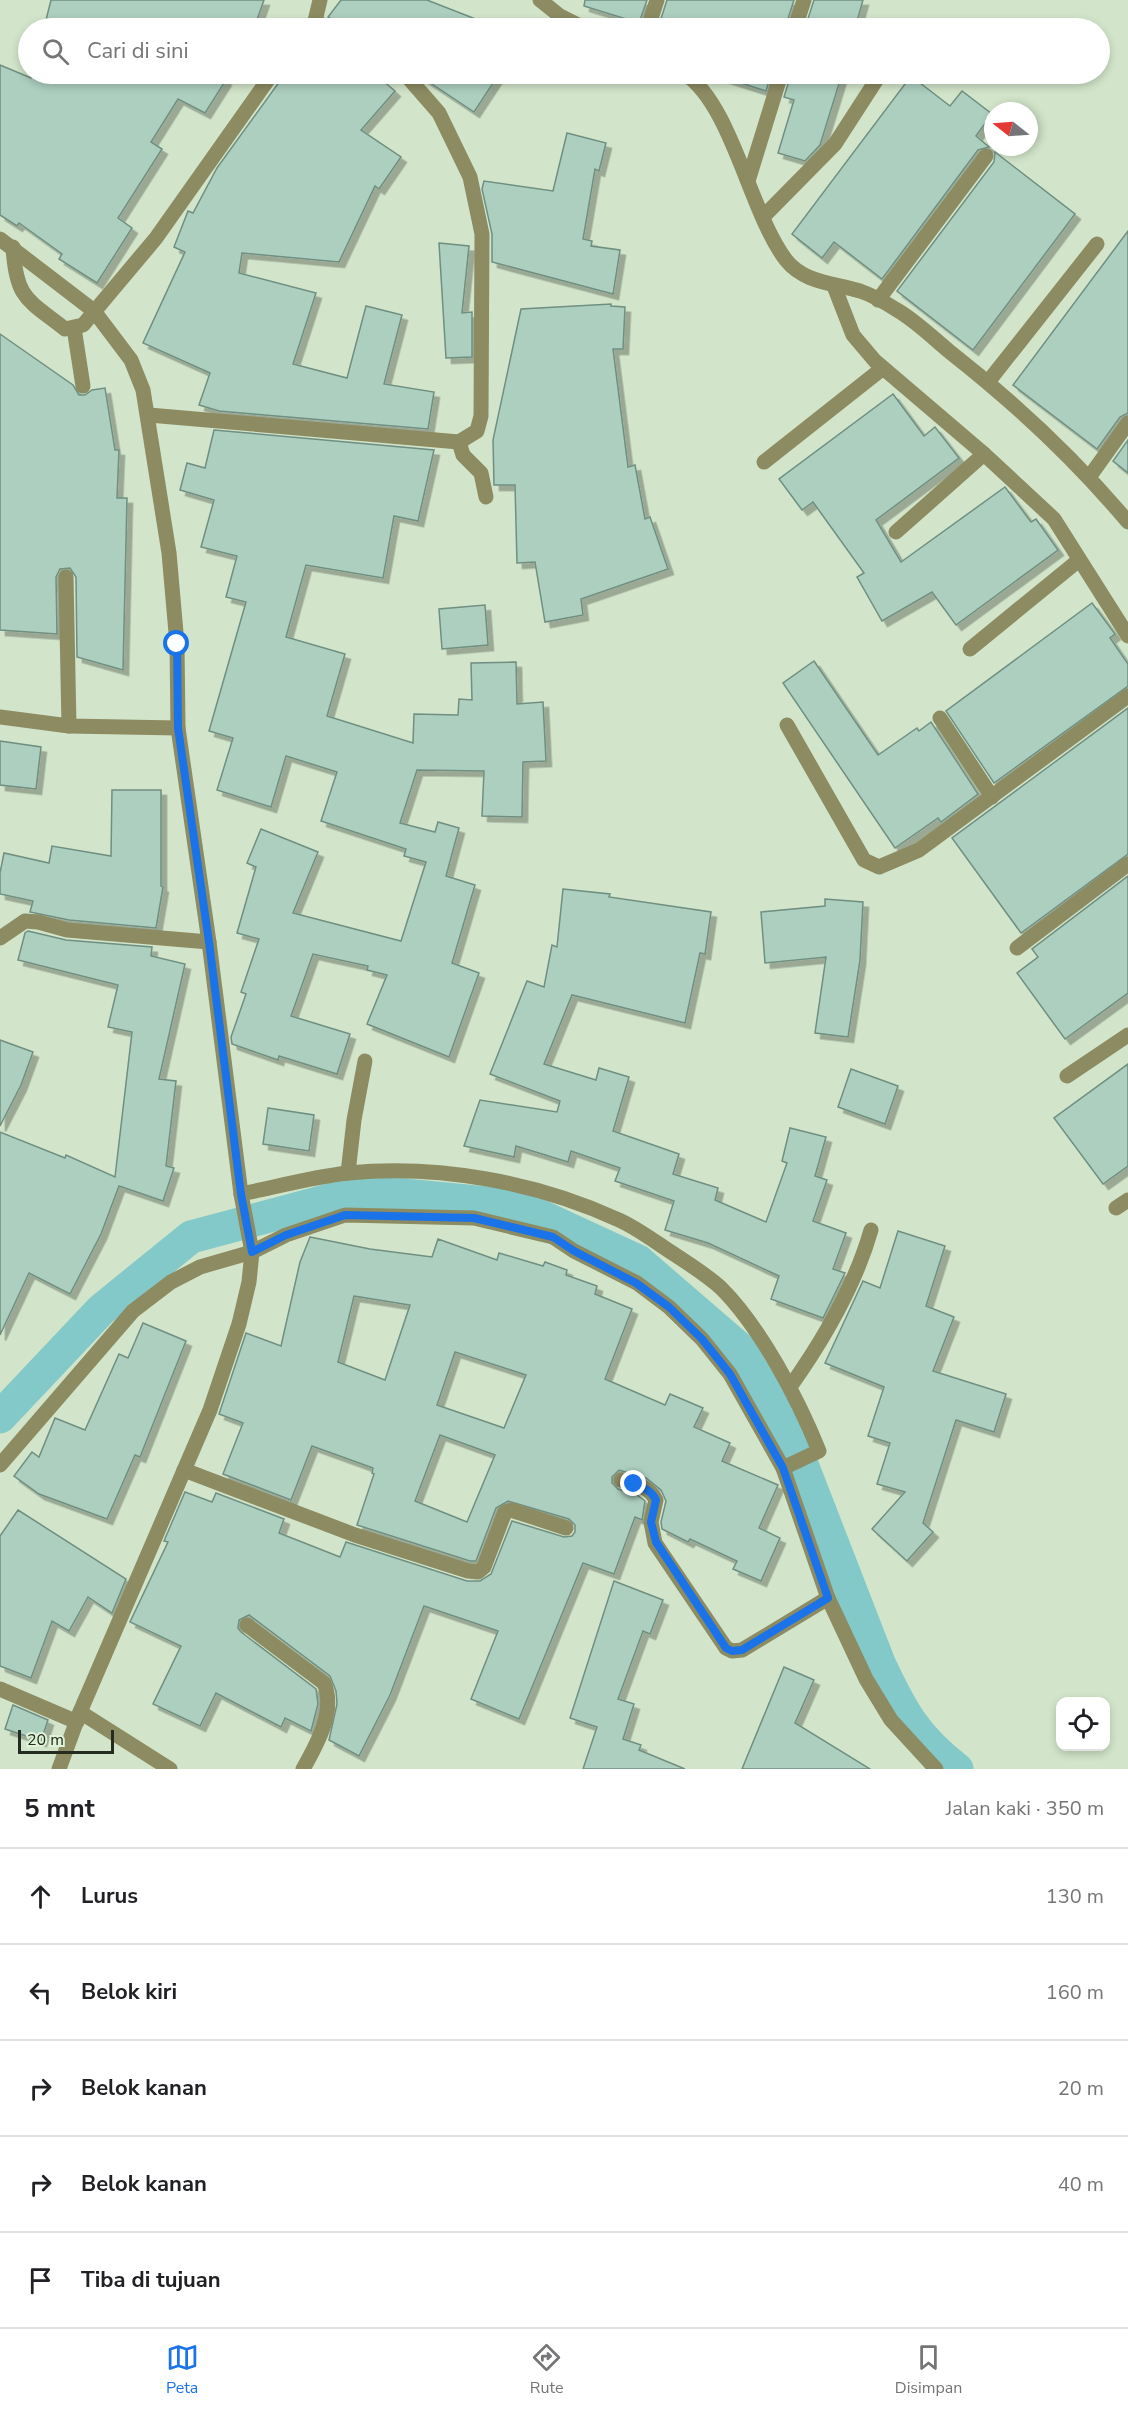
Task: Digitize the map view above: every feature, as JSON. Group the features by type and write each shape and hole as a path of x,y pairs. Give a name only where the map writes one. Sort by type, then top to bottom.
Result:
{"street":[{"path":"318,18 320,0"},
{"path":"540,0 565,18"},
{"path":"651,18 657,0"},
{"path":"798,18 804,0"},
{"path":"7,243 15,274 25,297 65,328 83,325 156,237 265,84"},
{"path":"149,415 459,442 477,431 481,416 482,234 470,177 439,113 414,84"},
{"path":"697,84 702,88 748,181 763,217 787,261 800,273 834,286 860,291 898,310 988,382 1090,476 1128,522"},
{"path":"748,181 778,84"},
{"path":"763,217 835,144 874,84"},
{"path":"878,300 986,156"},
{"path":"7,243 94,311 131,360 143,390 149,415 169,553 177,644 178,728 209,942 241,1194 251,1246 249,1282 230,1356 59,1769"},
{"path":"988,382 1097,244"},
{"path":"834,286 853,335 883,368 984,454 1054,519 1128,636"},
{"path":"74,328 83,386"},
{"path":"764,462 883,368"},
{"path":"1090,476 1128,423"},
{"path":"459,442 463,455 481,473 486,497"},
{"path":"896,532 984,454"},
{"path":"970,649 1079,560"},
{"path":"66,577 69,726"},
{"path":"787,725 864,860 879,867 919,850 1128,696"},
{"path":"0,717 69,726 178,728"},
{"path":"940,718 992,797"},
{"path":"1017,948 1128,864"},
{"path":"0,938 25,921 67,930 209,942"},
{"path":"1067,1076 1128,1035"},
{"path":"348,1173 354,1120 365,1061"},
{"path":"241,1194 348,1173 393,1171 476,1178 524,1188 619,1220 720,1287 737,1306 790,1387 819,1451 787,1466"},
{"path":"1,1463 142,1303 171,1282 251,1246 345,1215 362,1214 474,1218 553,1237 574,1251 636,1283 669,1307 702,1339 730,1374 787,1466 828,1598 866,1679 891,1720 936,1769"},
{"path":"790,1387 821,1344 864,1254 871,1230"},
{"path":"184,1470 355,1535 468,1571 478,1572 484,1567 505,1512 511,1509 566,1528"},
{"path":"621,1480 645,1488 654,1496 656,1500 651,1531 656,1542 726,1648 732,1651 742,1650 828,1598"},
{"path":"247,1625 324,1683 328,1692 328,1705 321,1733 303,1769"},
{"path":"0,1689 79,1717 170,1769"}],"building":[{"path":"51,0 264,0 258,18 46,18"},
{"path":"341,0 427,0 473,18 330,18 328,17"},
{"path":"585,0 647,0 641,18 623,18 584,6"},
{"path":"667,0 794,0 788,18 661,18"},
{"path":"814,0 863,0 858,18 808,18"},
{"path":"0,65 18,73 18,84 223,84 205,113 178,99 151,142 162,149 118,218 132,228 97,283 59,259 62,254 19,223 17,226 0,215"},
{"path":"278,84 387,84 395,91 361,130 401,157 379,189 375,186 339,262 242,253 239,273 316,293 293,364 347,378 366,306 402,315 384,384 434,392 428,429 219,411 199,405 210,373 143,343 185,252 174,247 188,211 193,213 217,168"},
{"path":"432,84 492,84 474,112"},
{"path":"744,84 768,84 766,91"},
{"path":"788,84 839,84 820,145 805,161 778,153 794,100 784,97"},
{"path":"905,84 921,84 950,106 962,91 984,108 984,125 976,136 984,143 984,148 978,150 882,279 834,242 822,258 792,234"},
{"path":"567,133 606,143 599,171 595,169 583,239 592,241 591,246 620,250 613,294 492,262 492,234 482,189 484,181 553,191"},
{"path":"995,156 1000,156 1075,214 973,350 897,291 994,162"},
{"path":"1128,231 1128,413 1120,417 1097,449 1013,385"},
{"path":"439,243 469,246 462,313 472,312 472,357 446,358"},
{"path":"611,304 611,306 625,307 623,349 613,349 628,467 635,465 645,519 650,517 668,569 581,599 583,615 545,622 535,562 517,563 515,485 494,485 493,440 521,309"},
{"path":"0,334 73,385 79,395 105,388 115,450 119,450 117,498 127,498 123,670 77,657 76,577 70,568 60,569 56,577 57,634 0,630"},
{"path":"893,394 924,436 935,427 959,458 876,520 901,562 1005,487 1031,522 1036,519 1058,550 956,625 932,592 882,621 857,577 864,573 813,502 802,510 779,479"},
{"path":"214,430 434,450 418,521 394,516 383,578 306,565 286,637 345,654 327,716 413,743 414,714 458,715 459,699 472,700 471,663 516,662 517,704 543,702 546,761 523,762 522,817 482,816 484,771 417,770 400,823 435,832 438,822 459,828 446,876 475,885 452,963 479,973 449,1057 367,1024 387,975 367,970 368,966 313,954 291,1016 350,1034 337,1074 279,1056 278,1060 232,1044 231,1037 246,994 241,992 259,939 237,933 256,867 247,863 261,829 318,852 293,913 401,941 426,862 404,856 406,849 321,821 337,772 286,756 271,807 217,790 233,738 209,731 246,602 226,597 237,556 201,547 214,500 180,490 187,463 205,468"},
{"path":"1128,440 1128,473 1113,461"},
{"path":"1092,603 1115,634 1110,638 1128,664 1128,686 994,783 946,711"},
{"path":"485,605 488,645 442,649 439,609"},
{"path":"814,661 878,755 917,728 919,731 931,722 978,794 941,822 938,818 895,848 783,683"},
{"path":"1128,708 1128,854 1021,933 952,838"},
{"path":"0,741 41,747 36,789 0,785"},
{"path":"112,790 161,790 161,886 163,887 156,928 69,920 30,912 33,901 0,894 0,873 4,853 49,863 52,846 111,856"},
{"path":"1128,876 1128,993 1065,1039 1017,973 1038,957 1032,949"},
{"path":"563,889 610,894 609,897 711,912 705,954 700,953 685,1023 572,995 544,1064 596,1080 599,1068 629,1077 613,1131 679,1154 673,1174 718,1188 715,1200 766,1222 787,1163 782,1161 790,1128 826,1137 815,1176 827,1180 813,1221 846,1233 833,1269 845,1273 823,1318 771,1299 779,1276 708,1243 665,1230 674,1201 615,1181 620,1168 571,1151 568,1162 516,1146 514,1157 464,1146 480,1100 557,1112 560,1101 490,1074 527,981 544,987 552,945 557,947"},
{"path":"825,899 863,902 860,960 848,1037 815,1033 826,957 765,963 761,912 825,906"},
{"path":"28,931 66,940 152,947 151,956 185,964 159,1079 176,1081 166,1166 174,1168 163,1201 119,1186 101,1234 70,1294 29,1273 0,1335 0,1132 65,1158 66,1155 115,1177 132,1032 108,1027 118,985 18,960 25,933"},
{"path":"0,1040 33,1052 21,1085 0,1126"},
{"path":"1128,1064 1128,1166 1103,1184 1054,1118"},
{"path":"851,1069 898,1086 885,1124 838,1107"},
{"path":"268,1108 314,1115 309,1151 263,1144"},
{"path":"898,1231 945,1246 926,1306 954,1317 933,1371 1006,1394 994,1432 956,1420 923,1523 933,1532 907,1561 872,1529 905,1492 877,1484 890,1443 868,1436 884,1387 825,1363 863,1281 880,1288"},
{"path":"310,1237 370,1249 432,1257 438,1239 497,1260 499,1253 543,1266 545,1262 567,1270 566,1275 597,1286 595,1294 632,1309 605,1379 665,1405 670,1394 703,1408 694,1427 730,1443 722,1461 778,1485 759,1528 780,1538 761,1581 733,1569 737,1561 662,1529 661,1522 666,1501 661,1490 646,1478 619,1470 612,1477 612,1483 618,1489 637,1495 645,1501 642,1520 635,1517 614,1574 583,1563 519,1719 471,1699 498,1631 424,1606 390,1695 359,1756 329,1740 337,1704 336,1691 330,1676 249,1615 239,1620 238,1628 241,1632 316,1689 318,1704 311,1731 285,1718 281,1727 216,1693 200,1726 153,1704 181,1646 130,1622 168,1542 164,1541 185,1492 212,1502 216,1493 284,1519 279,1533 340,1557 346,1542 467,1581 480,1581 491,1574 512,1521 564,1537 572,1536 575,1532 575,1525 569,1519 508,1501 496,1508 476,1561 470,1561 357,1525 374,1474 372,1473 373,1468 312,1446 291,1500 223,1474 243,1423 219,1414 246,1333 281,1346 300,1262","holes":["354,1296 410,1305 385,1380 338,1362","455,1352 526,1375 504,1428 437,1405","440,1435 495,1455 467,1522 415,1501"]},
{"path":"143,1323 186,1341 140,1457 135,1455 107,1519 39,1494 14,1476 32,1452 39,1457 55,1418 85,1430 119,1354 128,1358"},
{"path":"18,1510 126,1579 112,1613 88,1597 69,1631 52,1621 31,1678 0,1666 0,1536"},
{"path":"614,1581 663,1600 650,1634 643,1631 618,1699 634,1704 623,1739 641,1745 639,1750 685,1769 583,1769 597,1727 570,1718"},
{"path":"784,1667 814,1680 795,1723 870,1769 742,1769"},
{"path":"13,1705 48,1720 41,1741 5,1729"}],"waterway":[{"path":"0,1417 101,1310 191,1237 363,1191 519,1206 638,1261 740,1349 789,1431 879,1663 902,1709 930,1746 957,1769"}],"route":[{"path":"177,644 178,728 209,942 241,1194 252,1252 286,1235 345,1215 474,1218 496,1221 553,1237 564,1242 574,1251 636,1283 669,1307 702,1339 730,1374 783,1468 828,1598 742,1650 732,1651 726,1648 656,1542 651,1531 656,1500 654,1496 645,1488 634,1484"}]}
